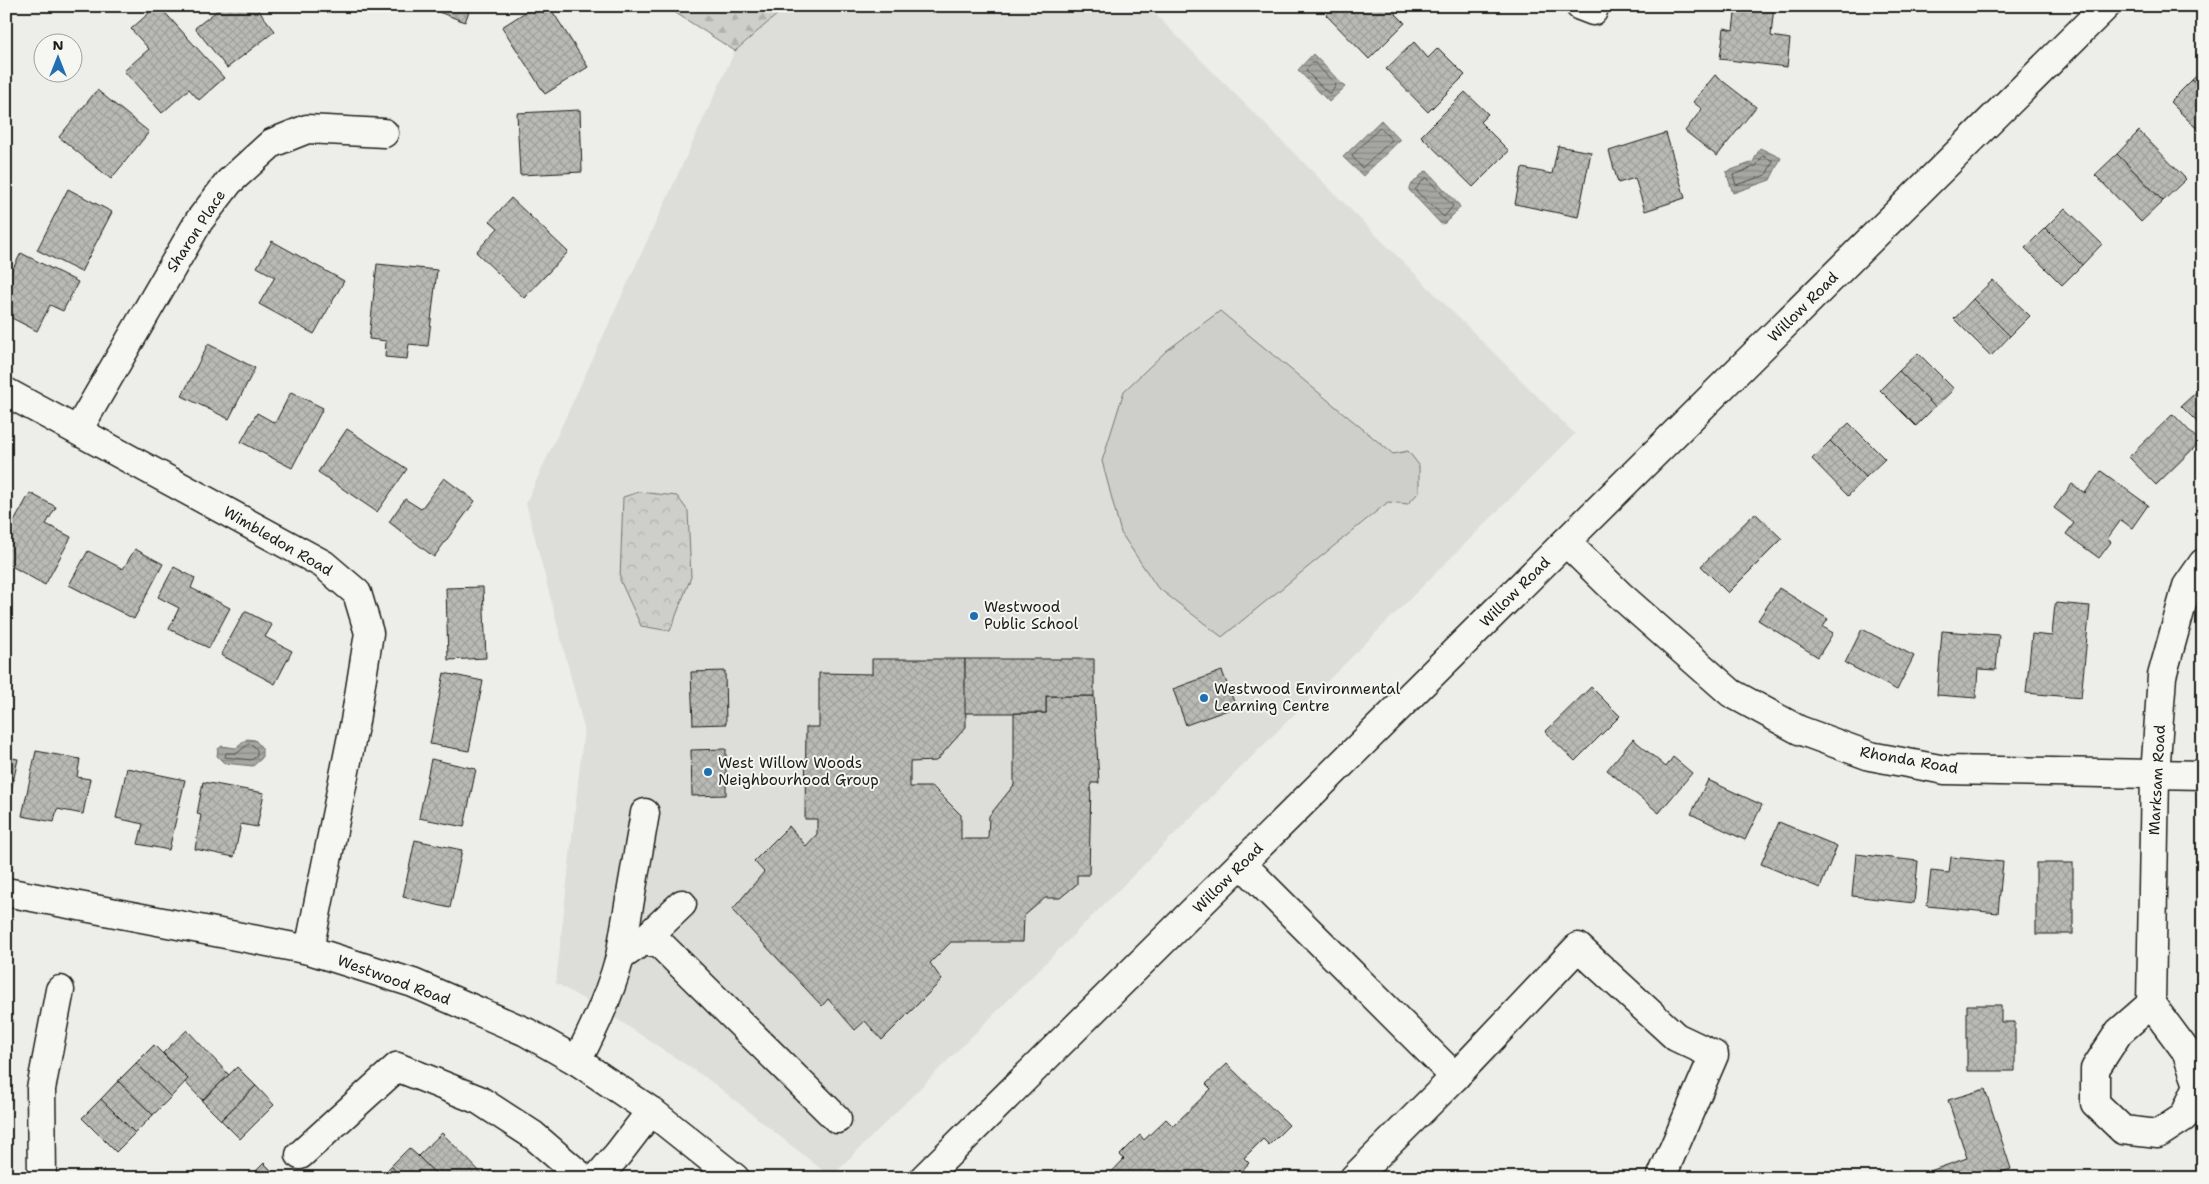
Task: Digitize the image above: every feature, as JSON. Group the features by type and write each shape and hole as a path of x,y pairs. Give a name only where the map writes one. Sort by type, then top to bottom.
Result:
{"street":[{"name":"Willow Road","path":"924,1178 2106,6"},
{"name":"Sharon Place","path":"78,430 199,221 229,182 272,143 307,129 384,133"},
{"name":"Wimbledon Road","path":"6,392 323,564 357,593 369,633 355,721 309,950"},
{"name":"Rhonda Road","path":"1566,542 1620,595 1731,693 1799,730 1870,756 1945,770 2203,775"},
{"name":"Marksam Road","path":"2151,1004 2155,775 2162,676 2186,586 2203,563"},
{"path":"577,1061 598,1022 620,957 645,814"},
{"path":"1242,864 1455,1077"},
{"name":"Westwood Road","path":"6,892 309,950 413,983 526,1032 577,1061 651,1111 735,1178"},
{"path":"620,957 643,941 682,904"},
{"path":"643,941 660,944 837,1119"},
{"path":"1354,1178 1455,1077 1578,947 1676,1036 1714,1055 1661,1178"},
{"path":"42,1178 41,1088 60,990"},
{"path":"2151,1004 2186,1051 2198,1086 2184,1117 2158,1134 2123,1130 2095,1103 2095,1069 2119,1032 2151,1004"},
{"path":"300,1155 397,1067 479,1100 533,1135 583,1178"},
{"path":"597,1178 651,1111"}],"shaded area":[{"name":"Westwood Public School","path":"787,6 1147,6 1575,434 831,1177 712,1082 623,1023 556,983 584,728 526,503 735,51"}],"green space":[{"path":"665,6 787,6 735,51"},
{"path":"1220,311 1393,454 1408,451 1419,465 1419,492 1408,504 1388,502 1222,637 1157,587 1121,533 1102,461 1124,391 1166,351"},
{"path":"639,492 677,496 688,511 691,577 670,631 641,626 620,580 623,497"}],"water":[{"path":"1313,54 1345,87 1329,102 1298,70"},
{"path":"1381,120 1400,140 1363,176 1343,157"},
{"path":"1760,148 1781,158 1770,180 1733,193 1726,172 1753,162"},
{"path":"1427,171 1459,205 1460,208 1445,223 1441,224 1409,190 1409,187"},
{"path":"247,739 255,740 262,748 262,758 253,766 224,763 217,756 218,749 222,746 236,748"}],"building":[{"path":"157,6 224,78 199,100 189,89 162,113 124,71 149,49 131,29"},
{"path":"223,6 255,6 275,31 227,68 195,28"},
{"path":"423,6 471,6 465,22"},
{"path":"535,6 549,6 588,67 545,94 502,27"},
{"path":"1334,6 1388,6 1405,23 1369,59 1326,15"},
{"path":"1736,6 1774,6 1771,36 1790,39 1787,67 1720,59 1724,28 1733,30"},
{"path":"1414,42 1428,58 1438,48 1465,75 1428,112 1386,69"},
{"path":"2203,70 2203,90 2192,80"},
{"path":"1715,75 1756,107 1717,156 1685,131 1702,109 1693,102"},
{"path":"2192,80 2203,90 2203,135 2170,102"},
{"path":"97,90 149,132 111,179 59,137"},
{"path":"1465,92 1488,114 1480,122 1509,151 1473,187 1421,136"},
{"path":"580,110 582,172 520,175 517,113"},
{"path":"2139,131 2186,179 2163,201 2117,154"},
{"path":"1666,133 1685,198 1645,211 1635,178 1618,183 1609,151"},
{"path":"1558,146 1591,152 1578,217 1515,204 1522,168 1552,174"},
{"path":"2117,154 2163,201 2141,222 2095,175"},
{"path":"68,189 112,212 81,272 37,250"},
{"path":"511,198 568,252 524,298 476,252 498,228 490,221"},
{"path":"2065,208 2102,244 2082,265 2045,228"},
{"path":"2045,228 2082,265 2062,285 2025,248"},
{"path":"272,241 344,281 314,334 259,304 275,277 257,267"},
{"path":"21,253 78,282 63,311 50,305 37,331 6,315 6,282"},
{"path":"377,264 437,270 428,346 409,344 407,359 385,357 386,341 369,339"},
{"path":"1993,280 2030,316 2010,336 1973,299"},
{"path":"1973,299 2010,336 1991,356 1954,319"},
{"path":"208,344 255,368 229,419 182,396"},
{"path":"1918,353 1954,389 1935,407 1899,371"},
{"path":"1899,371 1935,407 1916,426 1880,390"},
{"path":"2203,386 2203,428 2181,406"},
{"path":"291,392 323,408 292,468 241,442 257,413 275,423"},
{"path":"2173,414 2200,442 2156,485 2129,457"},
{"path":"1849,423 1885,459 1866,477 1830,441"},
{"path":"347,429 407,469 377,512 318,472"},
{"path":"1830,441 1866,477 1848,496 1812,459"},
{"path":"2101,471 2148,505 2132,528 2121,520 2107,539 2111,542 2099,558 2066,534 2074,523 2054,508 2072,484 2085,493"},
{"path":"444,478 475,501 434,557 389,522 405,499 421,509"},
{"path":"30,493 56,507 46,524 71,537 45,585 6,563 6,536"},
{"path":"1755,513 1782,539 1728,593 1701,566"},
{"path":"135,549 163,564 134,619 69,585 88,551 123,569"},
{"path":"174,567 195,578 191,588 230,608 209,648 169,629 179,608 158,597"},
{"path":"483,587 486,658 448,660 446,588"},
{"path":"1779,588 1828,619 1823,627 1833,633 1818,657 1758,620"},
{"path":"2055,603 2090,606 2081,698 2026,693 2032,634 2052,636"},
{"path":"245,611 272,625 265,637 292,651 275,684 221,655"},
{"path":"1862,629 1914,656 1897,690 1845,663"},
{"path":"1942,631 1999,635 1996,670 1978,669 1976,698 1937,695"},
{"path":"872,659 965,659 966,727 936,761 910,762 910,787 933,787 961,815 961,839 988,839 989,816 1014,785 1014,713 1046,713 1046,696 1094,696 1099,783 1091,783 1089,875 1077,875 1077,884 1060,898 1045,898 1024,916 1023,942 951,942 930,963 942,980 882,1040 865,1021 855,1030 828,999 822,1006 732,910 764,872 754,861 789,826 806,846 817,834 817,819 805,819 806,727 819,727 819,673 872,674"},
{"path":"965,659 1094,659 1094,696 1046,696 1046,713 965,713"},
{"path":"725,671 726,724 693,725 691,672"},
{"name":"Westwood Environmental Learning Centre","path":"1222,671 1236,707 1186,725 1173,689"},
{"path":"444,673 483,681 469,751 430,744"},
{"path":"1591,687 1620,716 1575,761 1545,732"},
{"path":"1633,739 1666,767 1673,757 1692,773 1659,813 1607,770"},
{"name":"West Willow Woods Neighbourhood Group","path":"726,749 726,795 692,796 691,750"},
{"path":"36,751 80,759 77,777 90,779 83,814 57,809 54,822 22,816"},
{"path":"6,757 18,759 6,814"},
{"path":"431,759 476,769 464,827 419,818"},
{"path":"127,768 185,780 169,850 138,844 143,824 116,818"},
{"path":"1708,780 1762,805 1745,840 1691,814"},
{"path":"203,782 264,793 257,827 241,824 234,857 195,849 201,815 197,814"},
{"path":"1779,822 1837,846 1820,888 1761,864"},
{"path":"415,840 462,850 450,908 403,897"},
{"path":"1856,854 1918,861 1914,903 1852,896"},
{"path":"1951,857 2003,862 1998,913 1927,906 1931,871 1949,873"},
{"path":"2036,863 2073,863 2073,934 2036,934"},
{"path":"1967,1005 2001,1005 2001,1022 2015,1022 2015,1071 1967,1071"},
{"path":"187,1030 229,1075 202,1100 185,1082 188,1079 163,1053"},
{"path":"154,1045 188,1079 171,1097 136,1063"},
{"path":"136,1063 171,1097 153,1115 118,1081"},
{"path":"1227,1064 1289,1125 1269,1145 1263,1139 1244,1158 1249,1163 1235,1178 1106,1178 1124,1159 1120,1155 1140,1135 1144,1140 1166,1119 1173,1126 1211,1089 1206,1084"},
{"path":"237,1067 256,1086 221,1120 202,1101"},
{"path":"118,1081 153,1115 135,1133 101,1099"},
{"path":"256,1086 274,1105 240,1139 221,1120"},
{"path":"1985,1089 2011,1169 1985,1178 1932,1178 1930,1171 1967,1158 1948,1100"},
{"path":"101,1099 135,1133 116,1152 82,1118"},
{"path":"442,1133 484,1178 440,1178 418,1156"},
{"path":"409,1148 440,1178 402,1178 391,1166"},
{"path":"264,1163 279,1178 249,1178"},
{"path":"391,1166 402,1178 380,1178"},
{"path":"491,1170 499,1178 484,1178"}],"place":[{"name":"Westwood Public School","path":"974,616"},
{"name":"Westwood Environmental Learning Centre","path":"1204,698"},
{"name":"West Willow Woods Neighbourhood Group","path":"708,772"}]}
